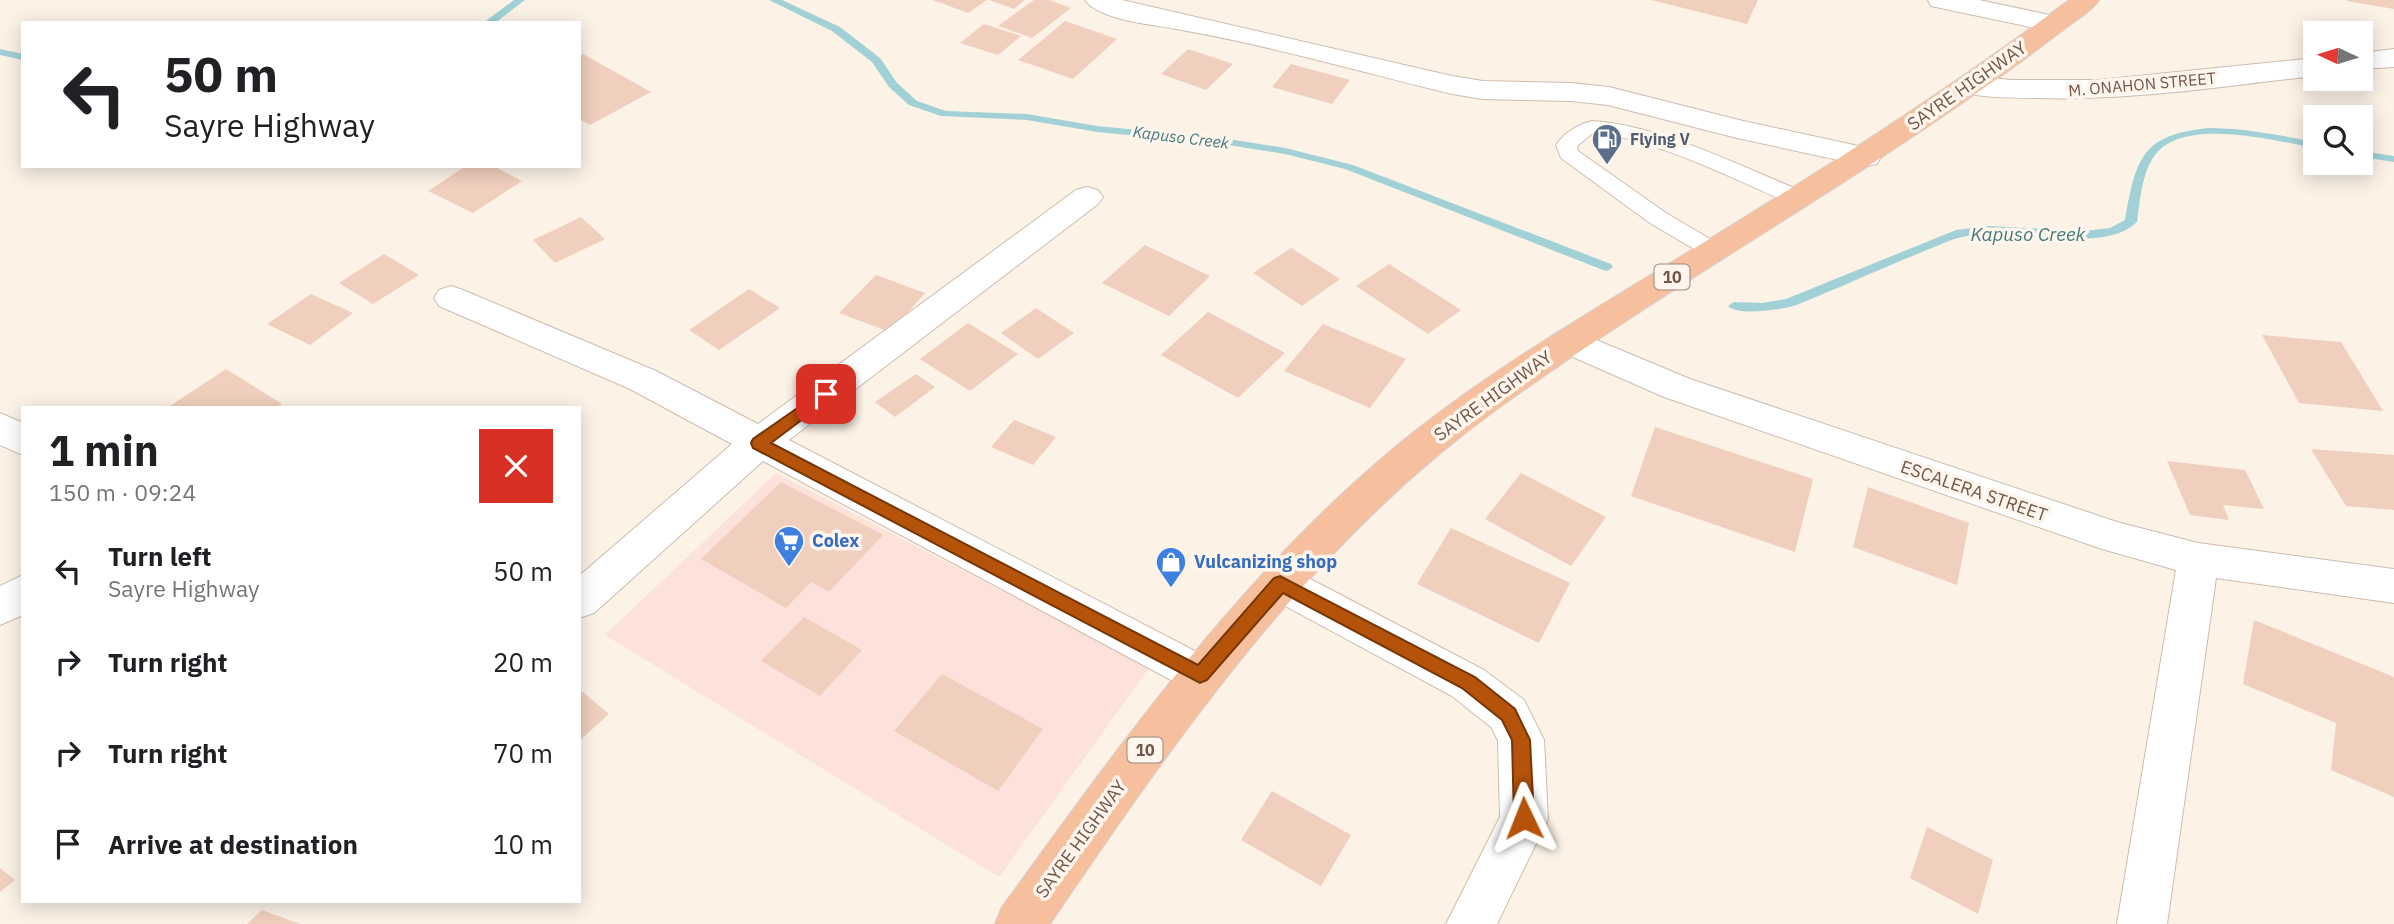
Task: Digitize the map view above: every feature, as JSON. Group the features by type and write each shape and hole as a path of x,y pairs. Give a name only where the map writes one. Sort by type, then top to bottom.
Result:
{"highway":[{"name":"SAYRE HIGHWAY","path":"1020,924 1200,675 1280,583 1366,495 1443,431 1570,341 1866,157 2086,0"}],"street":[{"path":"1098,0 1128,12 1202,25 1452,85 1483,90 1571,92 1609,96 1737,129 1866,157"},
{"path":"1941,0 2054,24"},
{"path":"2373,60 2394,58"},
{"name":"M. ONAHON STREET","path":"1968,85 2013,90 2089,90 2303,67"},
{"path":"581,599 759,443 1087,197"},
{"path":"452,298 643,380 1200,675"},
{"name":"ESCALERA STREET","path":"1570,341 1677,388 2116,538 2198,559 2394,586"},
{"path":"0,427 21,439"},
{"path":"2141,924 2198,559"},
{"path":"1280,583 1468,683 1508,714 1521,740 1524,818 1471,924"},
{"path":"0,608 21,593"}],"lane":[{"path":"1714,251 1658,218 1568,154 1566,145 1589,127 1605,127 1650,140 1798,198"}],"shaded area":[{"path":"776,473 1149,668 999,877 605,635"}],"building":[{"path":"933,0 987,0 968,13"},
{"path":"989,0 1025,0 1014,9"},
{"path":"1034,0 1049,0 1071,8 1032,38 998,26"},
{"path":"1651,0 1758,0 1747,24"},
{"path":"2394,0 2394,9 2347,1"},
{"path":"1065,21 1117,39 1073,79 1018,60"},
{"path":"984,24 1021,36 998,55 960,43"},
{"path":"1188,49 1233,64 1206,90 1161,74"},
{"path":"581,55 651,92 590,125 581,120"},
{"path":"1291,64 1350,80 1332,104 1272,87"},
{"path":"463,168 497,168 522,181 473,213 428,191"},
{"path":"581,217 605,239 555,263 533,240"},
{"path":"1145,245 1210,276 1169,316 1102,283"},
{"path":"1291,248 1340,279 1302,306 1253,273"},
{"path":"384,254 419,275 373,304 339,283"},
{"path":"1389,264 1461,310 1428,334 1356,286"},
{"path":"876,275 925,293 890,332 839,313"},
{"path":"749,289 780,308 719,350 689,330"},
{"path":"311,294 353,313 310,345 267,324"},
{"path":"1036,308 1074,333 1038,359 1001,333"},
{"path":"1208,312 1285,353 1238,398 1161,355"},
{"path":"968,323 1018,354 970,391 920,359"},
{"path":"1323,324 1406,359 1370,408 1284,371"},
{"path":"2262,335 2341,342 2383,411 2299,403"},
{"path":"226,369 282,404 280,406 170,406"},
{"path":"916,374 935,387 895,417 875,402"},
{"path":"1014,420 1056,437 1033,465 991,447"},
{"path":"1655,427 1813,479 1795,552 1631,496"},
{"path":"2311,449 2394,455 2394,510 2346,506"},
{"path":"2167,461 2245,470 2264,509 2223,505 2229,520 2190,515"},
{"path":"1521,473 1606,517 1571,566 1485,519"},
{"path":"781,482 883,535 829,592 811,582 786,608 701,559"},
{"path":"1868,487 1969,523 1957,585 1853,547"},
{"path":"1451,528 1570,583 1539,643 1417,584"},
{"path":"804,617 862,650 820,696 761,661"},
{"path":"2254,620 2394,677 2394,797 2331,770 2336,723 2243,684"},
{"path":"942,674 1043,729 998,791 894,731"},
{"path":"581,691 609,714 581,739"},
{"path":"1272,791 1351,835 1321,886 1241,840"},
{"path":"1927,827 1993,860 1978,914 1910,878"},
{"path":"0,868 15,880 0,892"},
{"path":"262,910 300,924 247,924"}],"waterway":[{"name":"Kapuso Creek","path":"491,21 520,0"},
{"name":"Kapuso Creek","path":"774,0 836,29 876,60 893,85 913,103 945,114 1027,117 1097,129 1222,141 1285,151 1349,167 1607,267"},
{"name":"Kapuso Creek","path":"0,52 21,57"},
{"name":"Kapuso Creek","path":"1734,306 1762,307 1788,303 1956,234 1989,230 2085,235 2113,231 2131,222 2142,174 2153,150 2168,139 2187,133 2231,131 2303,143"},
{"name":"Kapuso Creek","path":"2373,156 2394,159"}],"place":[{"name":"Flying V","path":"1607,166"},
{"name":"Colex","path":"789,568"},
{"name":"Vulcanizing shop","path":"1171,589"}],"route":[{"path":"826,394 759,443 1200,675 1280,583 1468,683 1508,714 1521,740 1524,818"}]}
